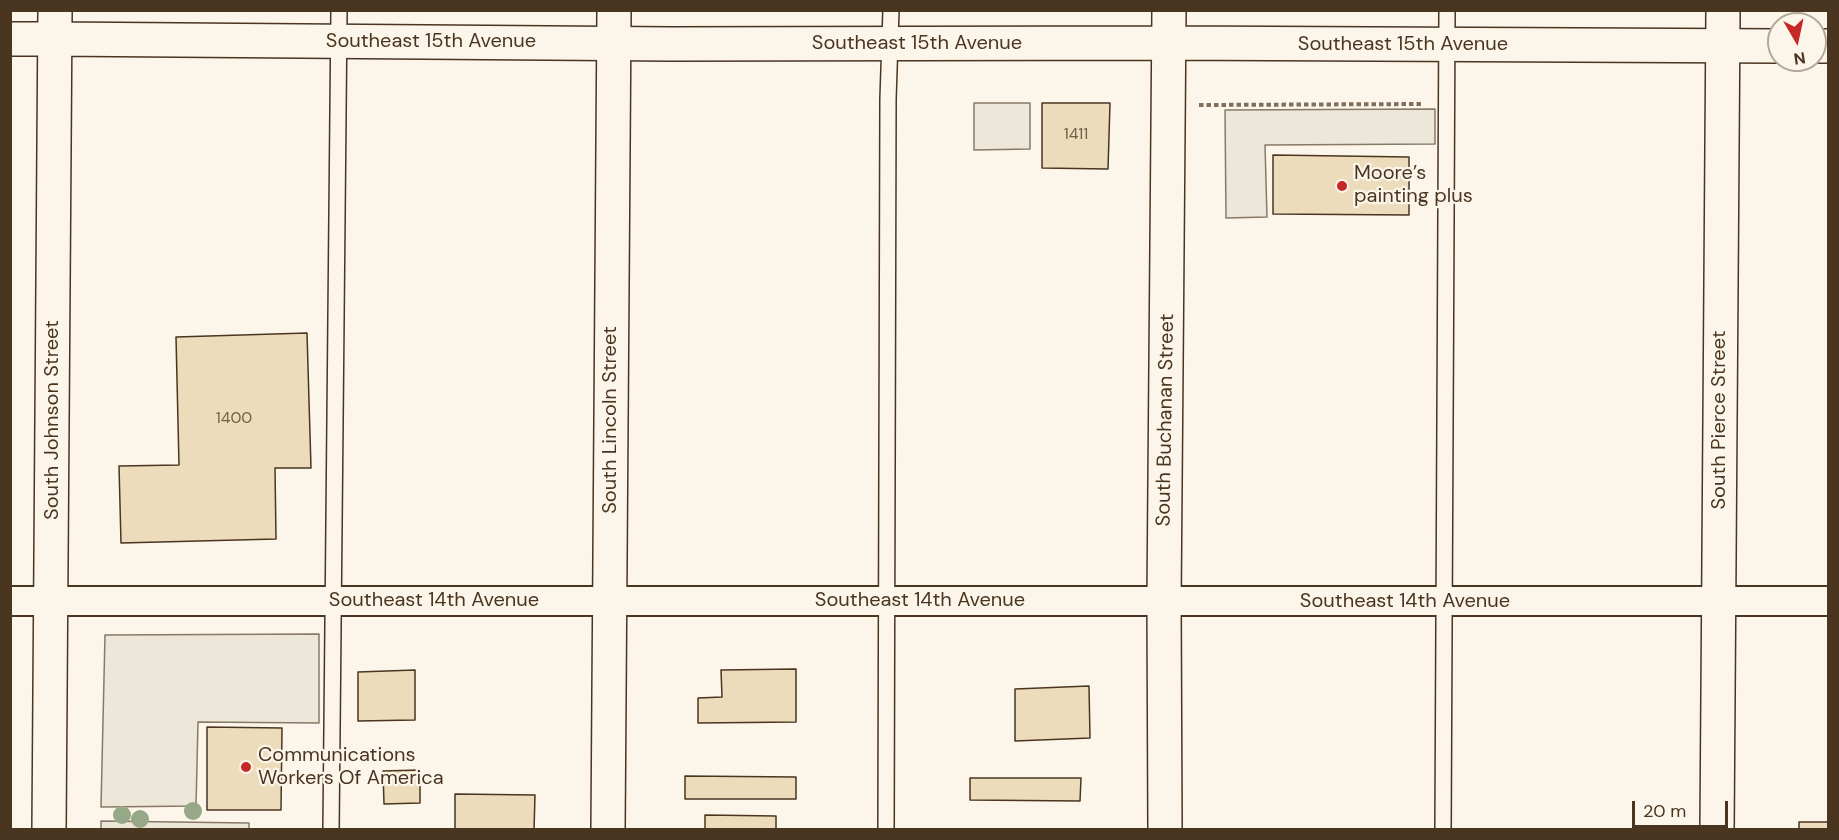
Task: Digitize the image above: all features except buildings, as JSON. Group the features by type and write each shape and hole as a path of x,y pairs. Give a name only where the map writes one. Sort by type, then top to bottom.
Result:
{"main road":[{"name":"South Lincoln Street","path":"608,830 614,10"},
{"name":"South Buchanan Street","path":"1165,830 1164,601 1169,10"},
{"name":"South Pierce Street","path":"1717,830 1723,10"},
{"name":"Southeast 15th Avenue","path":"10,39 55,25 338,26 614,43 1767,46"},
{"name":"South Johnson Street","path":"50,830 55,25"}],"street":[{"name":"Southeast 14th Avenue","path":"10,601 1828,601"}],"lane":[{"path":"886,830 891,10"},
{"path":"1443,830 1447,10"},
{"path":"331,830 338,26"}],"path":[{"path":"1190,105 1447,104"}],"shaded area":[{"path":"974,103 1030,103 1030,149 974,150"},
{"path":"1435,109 1435,144 1265,145 1267,217 1226,218 1225,110"},
{"path":"319,634 319,723 198,722 196,806 101,807 105,635"},
{"path":"101,821 249,823 249,829 101,829"}],"place":[{"name":"Moore’s painting plus","path":"1342,186"},
{"name":"Communications Workers Of America","path":"246,767"}]}
